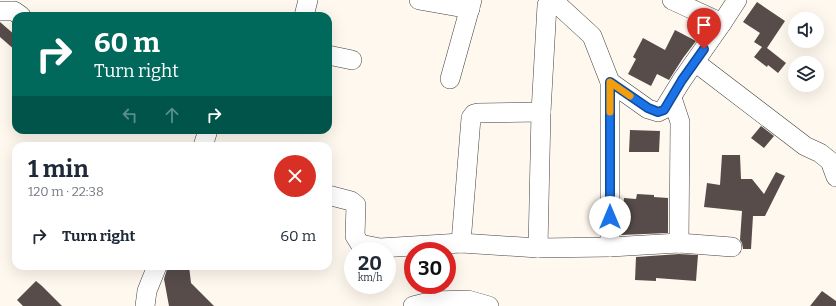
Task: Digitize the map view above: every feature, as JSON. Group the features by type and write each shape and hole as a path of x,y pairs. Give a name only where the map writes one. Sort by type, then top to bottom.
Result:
{"street":[{"path":"305,12 308,0"},
{"path":"419,0 471,5 450,80"},
{"path":"672,0 722,23"},
{"path":"610,82 648,108 658,112 664,110 682,80 737,0"},
{"path":"538,248 541,112 547,5 549,2 556,3 592,36 610,82 610,247"},
{"path":"0,11 15,12"},
{"path":"332,56 352,60"},
{"path":"695,62 805,146 820,153 830,161 836,177"},
{"path":"672,98 680,122 679,244"},
{"path":"461,243 471,118 474,114 478,113 541,112"},
{"path":"332,196 351,201 356,206 355,236 360,244 380,248 461,243 538,248 679,244 732,247"},
{"path":"145,306 147,292 155,270"},
{"path":"413,306 433,300 468,300 489,306"}],"building":[{"path":"757,2 785,21 767,48 786,63 778,73 754,57 762,47 754,42 760,33 743,22"},
{"path":"0,22 12,32 12,48 0,37"},
{"path":"675,30 696,41 669,80 657,74 651,86 628,74 636,59 633,57 643,38 665,50"},
{"path":"761,126 774,136 764,148 751,138"},
{"path":"630,130 660,131 659,152 629,152"},
{"path":"722,155 740,155 741,179 752,179 764,194 776,172 785,176 765,216 753,216 751,249 743,249 740,240 742,211 704,207 707,183 720,185"},
{"path":"637,194 668,198 668,233 621,235 624,198 636,199"},
{"path":"679,254 698,255 696,281 656,278 656,281 635,280 636,257"},
{"path":"167,270 189,270 191,283 214,306 169,306 164,279"},
{"path":"36,281 62,306 23,306 17,300"},
{"path":"822,291 836,301 836,306 810,306"}],"slow traffic":[{"path":"610,112 610,82 630,96"}],"route":[{"path":"610,217 610,82 648,108 658,112 664,110 682,80 704,49"}]}
